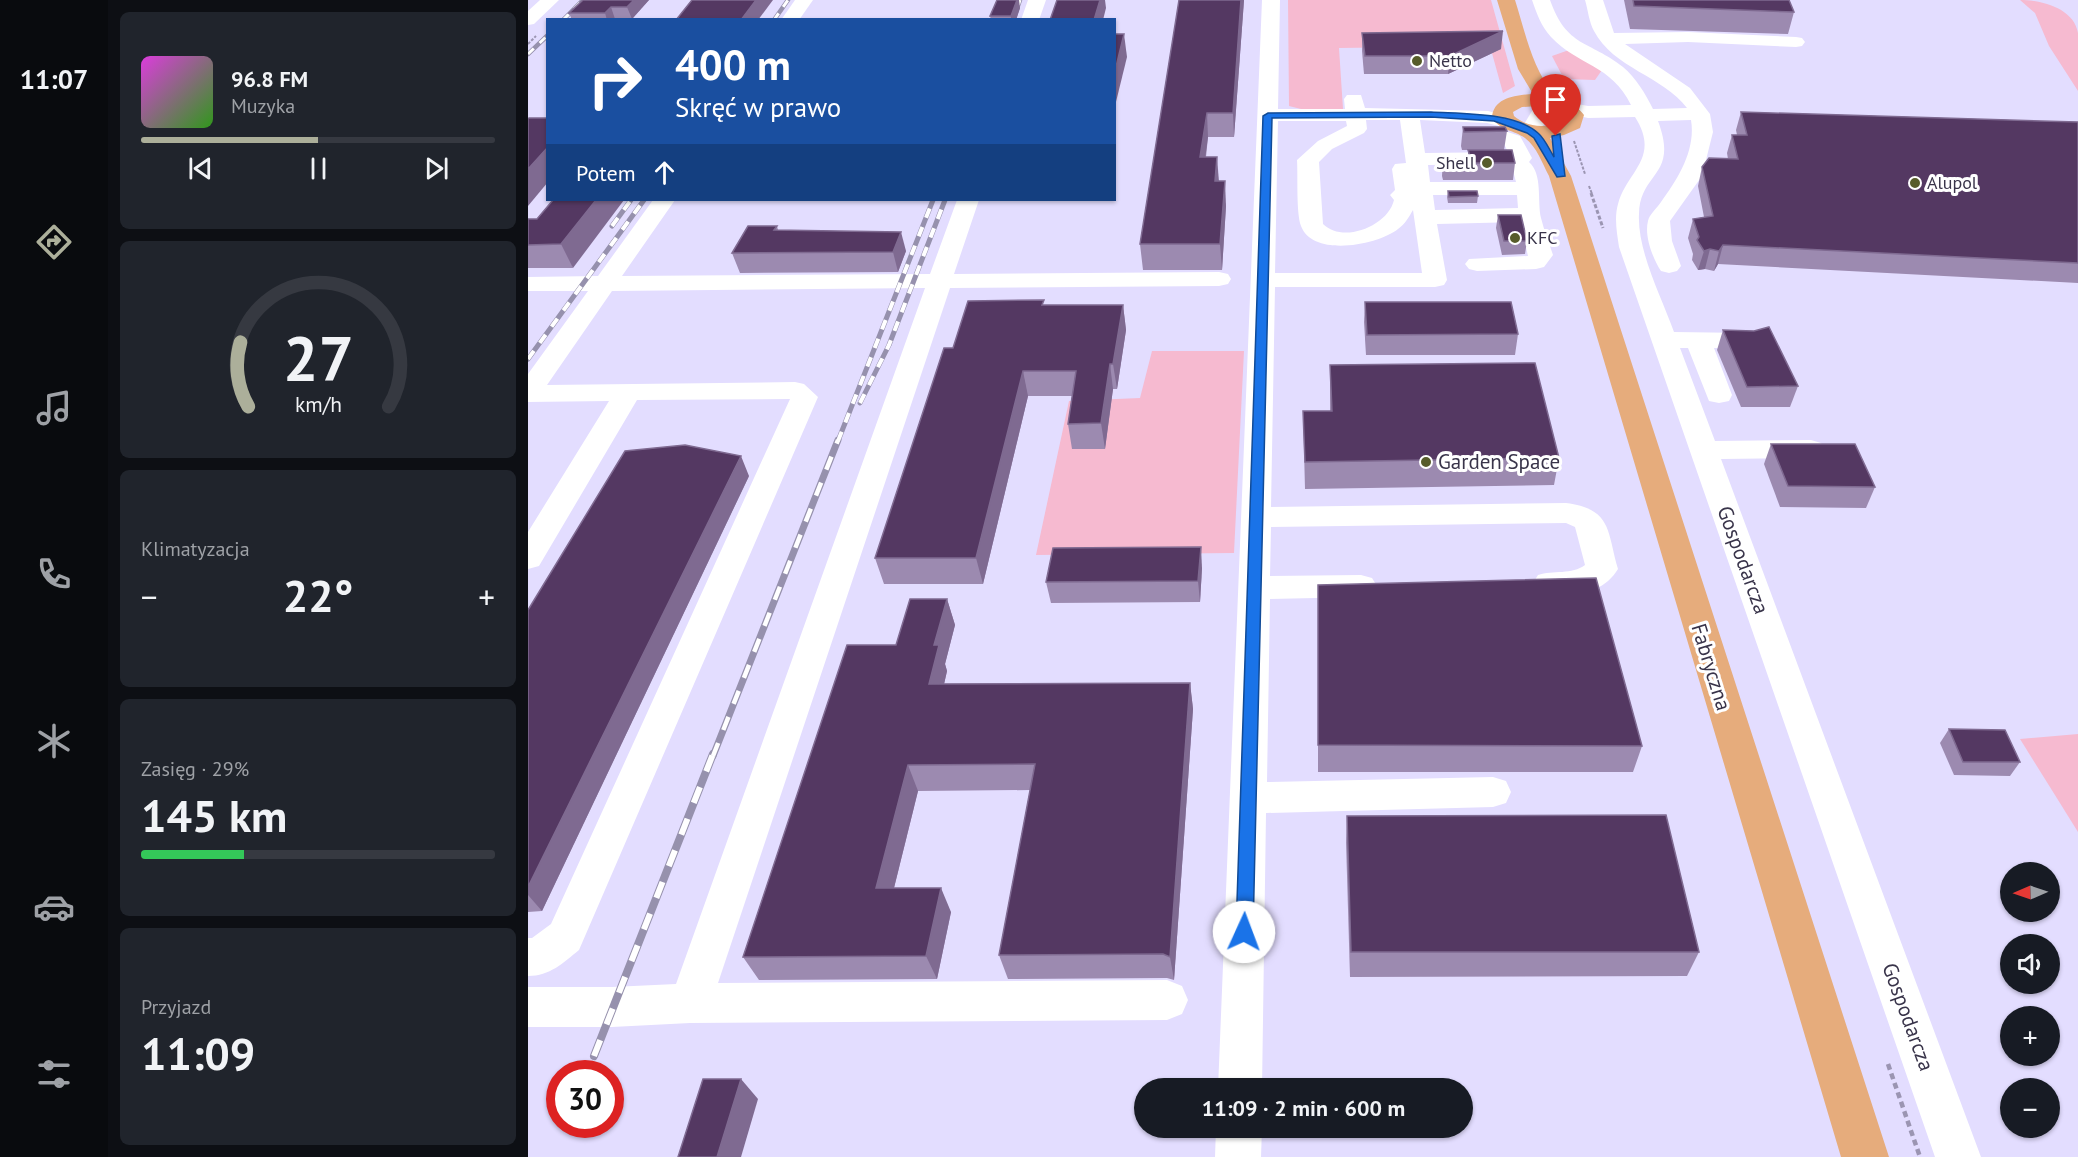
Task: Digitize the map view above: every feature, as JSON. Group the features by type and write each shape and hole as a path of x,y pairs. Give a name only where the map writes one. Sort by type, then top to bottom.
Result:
{"main road":[{"path":"1506,0 1528,69 1562,115"},
{"path":"1528,69 1527,90 1512,109 1515,127 1530,131 1562,115"},
{"path":"1512,109 1562,115"},
{"name":"Fabryczna","path":"1560,176 1556,136 1562,115"},
{"name":"Fabryczna","path":"1530,131 1544,144 1560,176 1865,1157"}],"street":[{"path":"528,21 550,0"},
{"path":"791,18 804,0"},
{"path":"1031,18 1037,0"},
{"path":"1240,1078 1271,0"},
{"name":"Gospodarcza","path":"1541,0 1552,27 1577,48 1619,73 1634,90 1644,115 1656,150 1651,167 1631,196 1626,223 1631,247 1958,1157"},
{"path":"1594,0 1604,35 1685,94 1697,105 1700,114 1703,132 1691,176 1659,221 1660,241 1669,266"},
{"path":"1609,39 1688,37 1796,42"},
{"path":"1268,116 1354,107 1412,136 1447,150 1521,158"},
{"path":"1354,107 1357,129 1325,145 1308,160 1310,214 1325,226 1349,225 1412,191 1528,188"},
{"path":"1263,280 1434,280 1425,217 1412,191 1412,136 1431,114 1488,117 1512,109"},
{"path":"1530,131 1562,115 1592,119 1700,114"},
{"path":"1412,136 1498,135 1513,140 1517,144 1528,188 1529,215 1541,255 1539,259 1528,263 1477,264"},
{"path":"528,394 663,201"},
{"path":"690,1003 968,201"},
{"path":"1425,217 1529,215"},
{"path":"528,284 1219,279"},
{"path":"1665,340 1748,341"},
{"path":"1698,341 1719,395"},
{"path":"528,394 795,390 804,397 565,937 539,957 528,957"},
{"path":"528,558 628,392"},
{"path":"1704,450 1824,449"},
{"path":"1256,517 1566,513 1580,515 1589,522 1602,569 1585,582 1525,583"},
{"path":"1254,588 1395,585"},
{"path":"1248,798 1493,792"},
{"path":"528,1007 612,1007 690,1003 1167,1000"},
{"path":"1238,1157 1239,1138"}],"shaded area":[{"path":"1288,0 1491,0 1515,86 1503,93 1490,46 1339,48 1343,109 1301,109 1289,106"},
{"path":"2020,0 2055,7 2070,17 2075,24 2078,33 2078,91 2049,46 2035,13"},
{"path":"1569,50 1602,70 1595,80 1564,79 1552,56"},
{"path":"1152,351 1244,351 1234,553 1036,555 1069,401 1140,398"},
{"path":"2078,734 2078,832 2020,739"}],"building":[{"path":"583,0 634,0 627,7 611,7 605,13 569,13"},
{"path":"692,0 756,0 742,18 678,18"},
{"path":"997,0 1017,0 1011,16 990,16"},
{"path":"1057,0 1100,0 1095,18 1051,18"},
{"path":"1179,0 1241,0 1233,113 1207,113 1200,157 1217,157 1215,181 1225,181 1220,244 1140,244"},
{"path":"1633,0 1789,0 1794,12 1634,6"},
{"path":"1503,31 1450,56 1365,56 1362,33"},
{"path":"1116,34 1124,34 1116,67"},
{"name":"Alupol","path":"1741,112 2078,122 2078,263 1723,245 1719,251 1710,249 1704,251 1697,240 1699,237 1693,219 1713,216 1702,167 1709,158 1738,159 1732,135 1747,135"},
{"path":"546,118 546,149 528,169 528,119"},
{"path":"1463,127 1505,127 1507,131 1464,132"},
{"path":"1468,150 1512,150 1515,163 1444,163 1443,159 1471,159"},
{"path":"1448,191 1477,191 1478,196 1449,197"},
{"path":"552,201 595,201 561,244 528,245 528,219 537,219"},
{"path":"1498,215 1521,215 1527,241 1504,241"},
{"path":"748,226 777,226 774,230 901,232 893,252 732,253"},
{"path":"1044,300 1042,305 1123,305 1113,364 1110,364 1101,423 1068,424 1076,371 1023,371 976,558 875,558 944,348 953,348 968,301"},
{"path":"1365,302 1511,302 1518,334 1367,335"},
{"path":"1769,327 1798,386 1747,387 1723,330 1754,331"},
{"name":"Garden Space","path":"1535,363 1559,458 1305,462 1303,411 1332,411 1330,365"},
{"path":"1771,444 1855,444 1875,487 1788,486"},
{"path":"685,445 741,456 528,887 528,610 625,451"},
{"path":"1201,547 1198,581 1046,582 1053,548"},
{"path":"1596,578 1642,746 1318,745 1318,585"},
{"path":"910,599 947,599 934,645 939,645 929,684 1190,683 1170,957 1163,954 999,955 1035,764 908,765 876,888 941,888 926,956 743,957 847,645 896,645"},
{"path":"1949,729 2005,730 2020,762 1963,762"},
{"path":"1666,815 1699,952 1351,952 1347,816"},
{"path":"703,1079 741,1079 717,1157 678,1157"}],"railway":[{"path":"565,18 583,0"},
{"path":"775,18 788,0"},
{"path":"1014,18 1020,0"},
{"path":"528,54 546,37"},
{"path":"612,226 630,201"},
{"path":"528,359 643,201"},
{"path":"838,441 933,201"},
{"path":"860,403 889,345 945,201"},
{"path":"713,756 838,440"},
{"path":"594,1056 713,754"}],"place":[{"name":"Netto","path":"1417,61"},
{"name":"Shell","path":"1487,163"},
{"name":"Alupol","path":"1915,183"},
{"name":"KFC","path":"1515,238"},
{"name":"Garden Space","path":"1426,462"}],"route":[{"path":"1244,932 1268,116 1431,114 1495,118 1530,131 1537,137 1544,144 1560,176 1556,136"}]}
